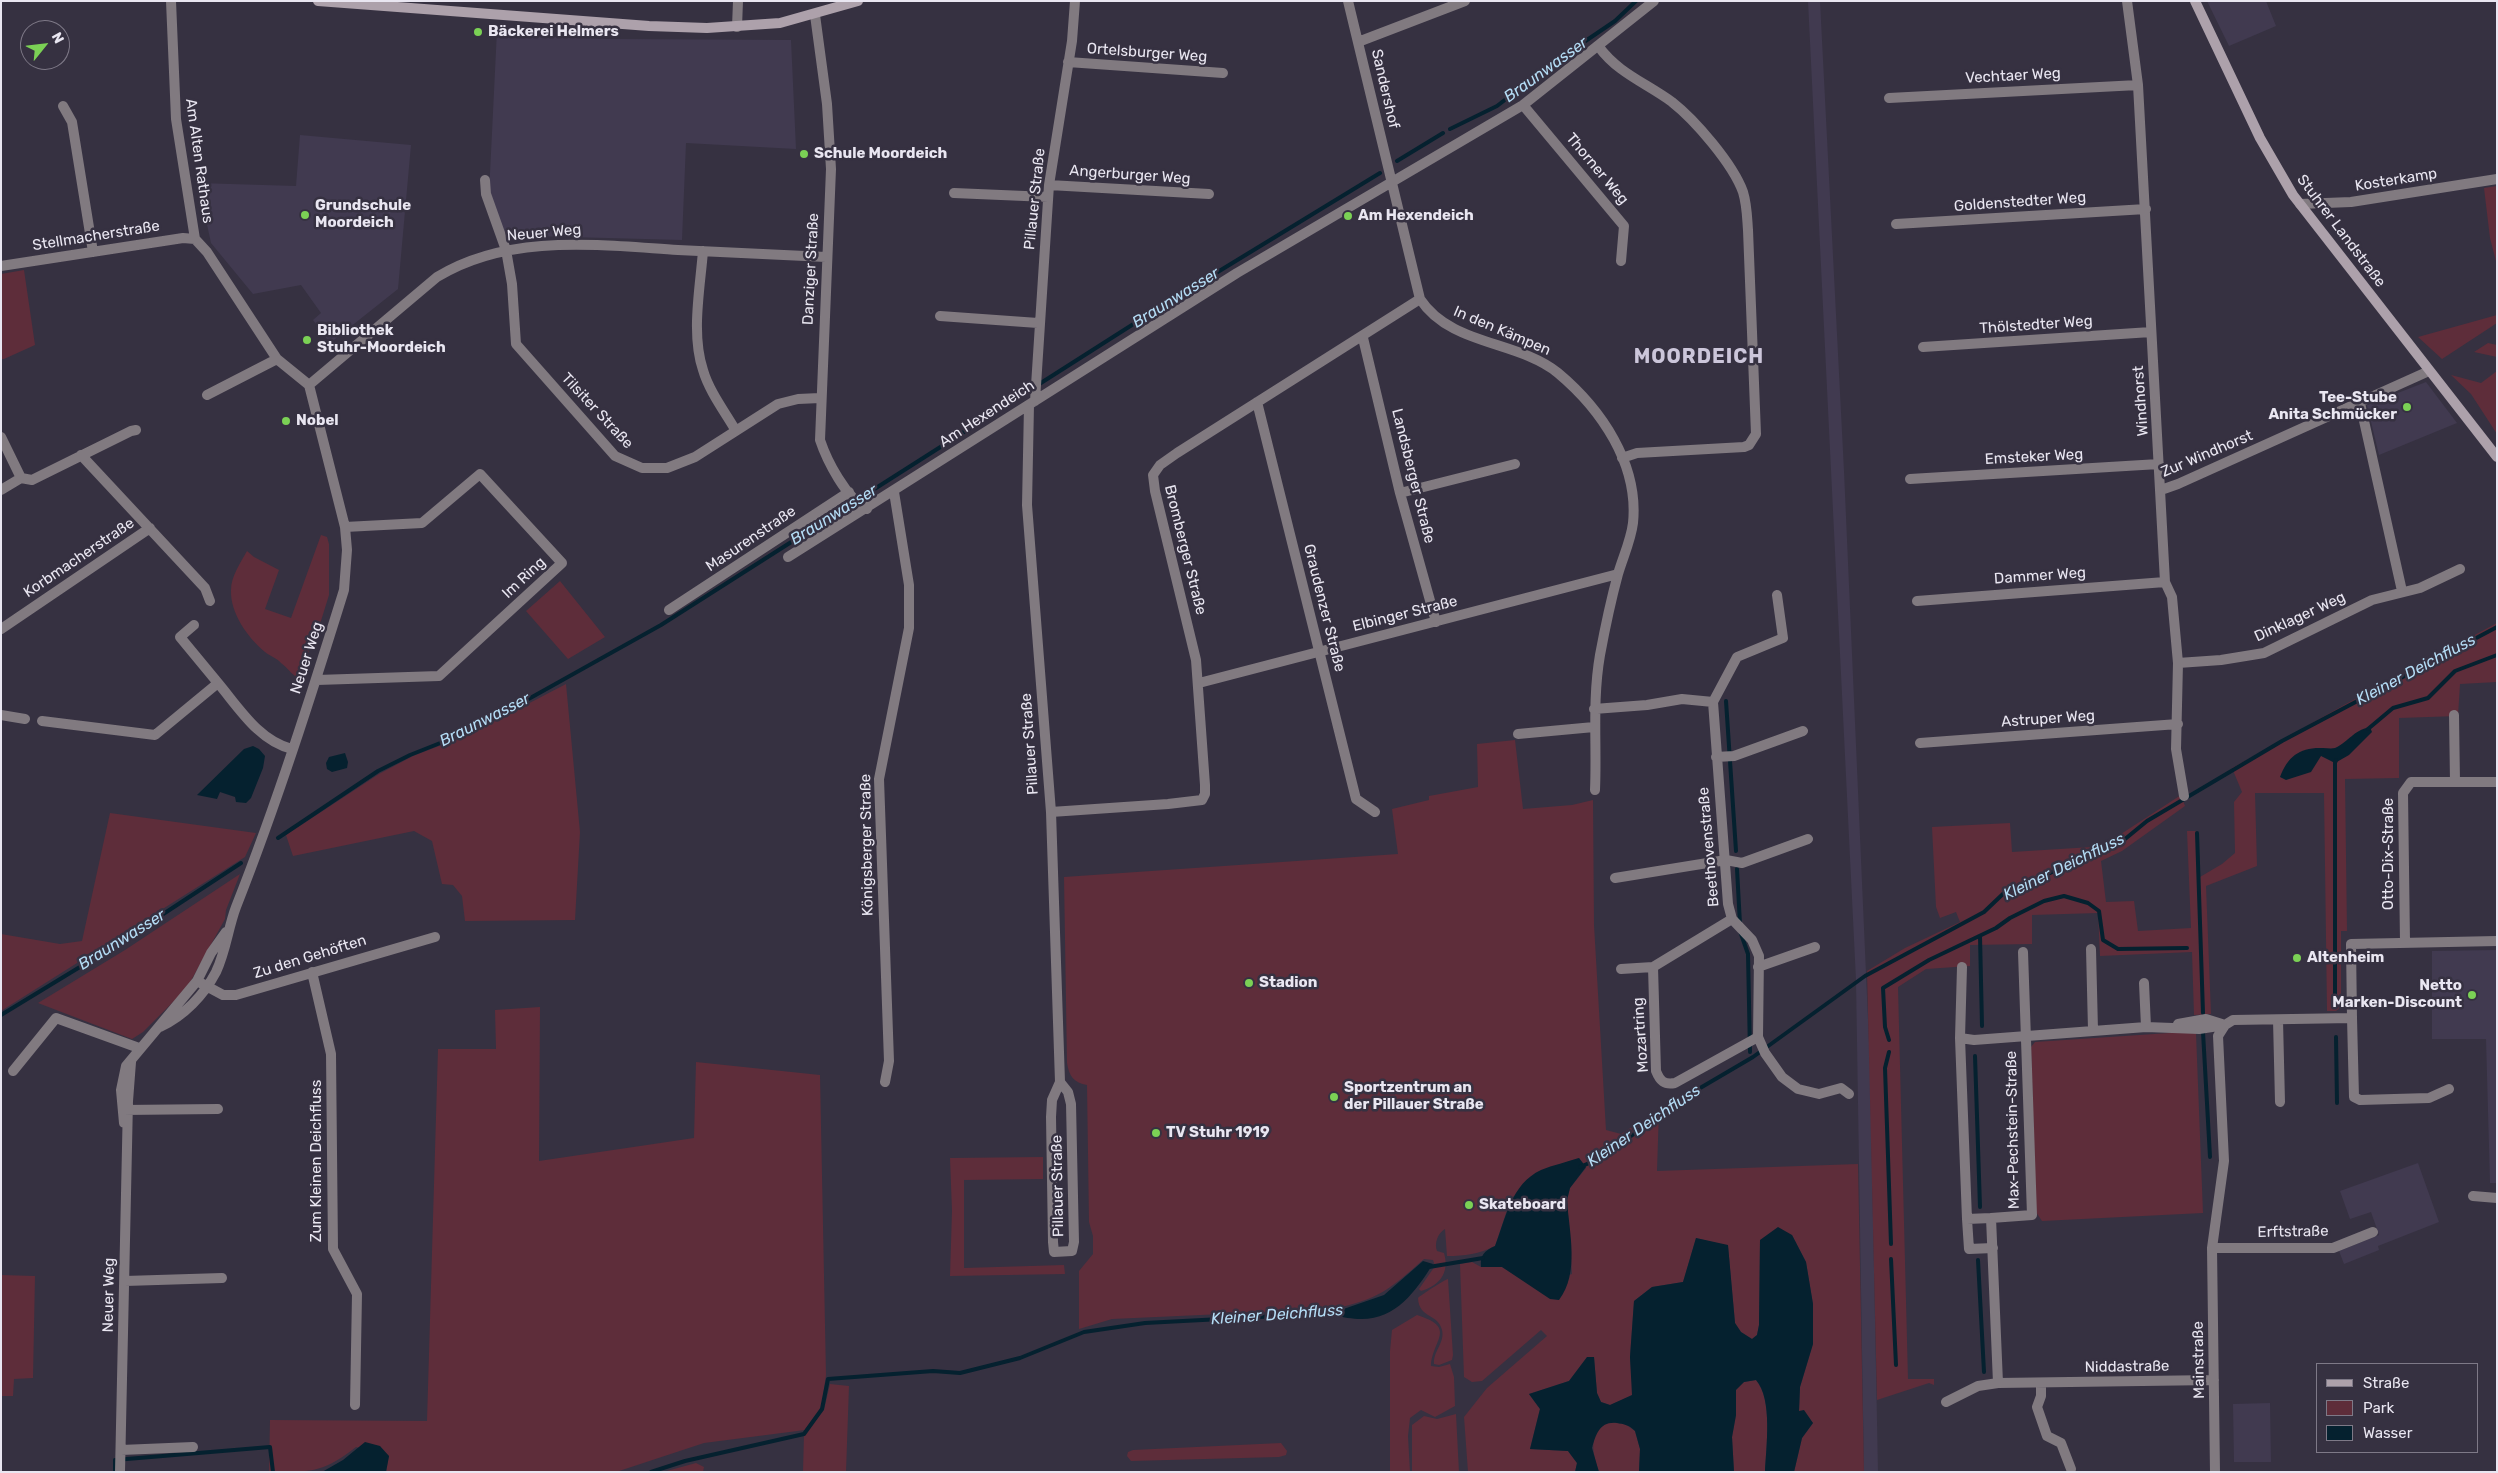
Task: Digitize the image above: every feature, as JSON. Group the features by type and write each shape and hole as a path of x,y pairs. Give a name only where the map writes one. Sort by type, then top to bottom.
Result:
{"main road":[{"path":"320,1 679,28 765,26 815,15 858,1"},
{"name":"Stuhrer Landstraße","path":"2195,1 2260,138 2300,204 2497,457"}],"street":[{"name":"Am Alten Rathaus","path":"171,1 176,119 195,240 207,252 277,359"},
{"path":"737,27 738,1"},
{"name":"Pillauer Straße","path":"1060,1082 1068,1092 1071,1104 1074,1242 1072,1251 1064,1253 1054,1252 1053,1242 1051,1117 1052,1100 1060,1082 1051,812 1027,505 1038,323 1049,185 1068,62 1075,1"},
{"name":"Sandershof","path":"1348,1 1392,183"},
{"path":"1358,42 1465,1"},
{"name":"Am Hexendeich","path":"788,557 864,507 894,492 1033,400 1237,273 1523,105 1599,47 1654,1"},
{"name":"Windhorst","path":"2127,1 2138,85 2165,582 2172,597 2178,663 2176,749 2184,796"},
{"name":"Danziger Straße","path":"815,15 829,139 830,203 820,398 820,440 833,470 849,492 864,507"},
{"path":"1599,47 1617,67 1676,106 1703,135 1735,175 1743,192 1748,222 1756,434 1749,445 1739,448 1637,453 1622,458"},
{"name":"Ortelsburger Weg","path":"1068,62 1223,73"},
{"name":"Vechtaer Weg","path":"1889,98 2138,85"},
{"name":"Thorner Weg","path":"1523,105 1624,226 1621,261"},
{"path":"63,106 72,122 93,252"},
{"name":"Kosterkamp","path":"2300,204 2351,202 2497,179"},
{"name":"Tilsiter Straße","path":"486,180 486,194 506,250 512,284 516,344 615,456 642,468 667,468 695,457 778,404 798,399 820,398"},
{"name":"In den Kämpen","path":"1392,183 1420,299 1434,315 1457,330 1522,352 1558,373 1602,420 1622,458 1632,494 1633,517 1600,655 1594,709 1595,790"},
{"name":"Angerburger Weg","path":"1049,185 1209,194"},
{"path":"954,193 1048,197"},
{"name":"Goldenstedter Weg","path":"1896,224 2146,209"},
{"name":"Stellmacherstraße","path":"1,266 183,238 195,240"},
{"name":"Neuer Weg","path":"193,1447 120,1461 128,1141 125,1110 120,1090 126,1066 140,1048 160,1027 176,1019 200,996 202,983 215,973 224,952 227,932 266,830 344,590 347,557 345,527 309,385 437,277 457,265 506,250 591,244 826,257"},
{"path":"703,251 699,315 700,362 703,373 736,431"},
{"name":"Bromberger Straße","path":"1051,812 1202,800 1205,794 1205,785 1196,660 1154,491 1153,475 1160,465 1363,338 1420,299"},
{"path":"940,316 1038,323"},
{"name":"Thölstedter Weg","path":"1924,347 2151,332"},
{"name":"Landsberger Straße","path":"1363,338 1400,493 1436,622"},
{"path":"207,395 277,359 309,385"},
{"name":"Zur Windhorst","path":"2161,490 2429,371"},
{"name":"Graudenzer Straße","path":"1258,402 1356,799 1374,812"},
{"path":"2360,403 2402,591"},
{"path":"1,490 21,478 32,480 136,430"},
{"path":"1,437 21,478"},
{"name":"Korbmacherstraße","path":"81,455 205,588 210,601"},
{"path":"1400,493 1515,464"},
{"name":"Emsteker Weg","path":"1910,479 2160,464"},
{"name":"Im Ring","path":"316,680 439,676 562,563 480,474 422,523 345,527"},
{"name":"Masurenstraße","path":"669,610 849,492"},
{"name":"Königsberger Straße","path":"884,1082 889,1061 879,779 909,628 910,605 894,492"},
{"name":"Korbmacherstraße","path":"1,629 150,528"},
{"name":"Dinklager Weg","path":"2178,663 2221,660 2264,652 2372,600 2420,588 2460,569"},
{"name":"Elbinger Straße","path":"1198,682 1618,574"},
{"name":"Dammer Weg","path":"1917,601 2165,582"},
{"path":"1594,709 1630,707 1682,699 1713,702 1737,657 1783,638 1777,594"},
{"path":"194,625 180,637 264,737 281,746 292,749"},
{"path":"42,722 156,735 218,683"},
{"name":"Beethovenstraße","path":"1713,702 1725,756 1728,904 1734,921 1752,940 1759,956 1754,1041"},
{"path":"1,715 26,719"},
{"path":"2454,716 2455,782"},
{"name":"Astruper Weg","path":"1920,743 2178,724"},
{"path":"1518,734 1594,727"},
{"path":"1725,756 1803,730"},
{"name":"Otto-Dix-Straße","path":"2405,942 2403,793 2410,782 2497,782"},
{"path":"1615,878 1726,860 1742,863 1808,840"},
{"path":"1621,968 1654,967 1734,921"},
{"name":"Zu den Gehöften","path":"202,983 223,995 236,995 435,937"},
{"path":"2449,1089 2426,1099 2360,1100 2354,1096 2350,944 2497,941"},
{"path":"1758,967 1815,947"},
{"path":"2091,950 2094,1030"},
{"path":"2022,952 2026,1035"},
{"name":"Mozartring","path":"1654,967 1655,1060 1660,1080 1668,1084 1674,1083 1754,1041"},
{"path":"1962,968 1960,1038 1968,1249 1993,1248"},
{"name":"Zum Kleinen Deichfluss","path":"312,972 331,1054 333,1249 358,1294 355,1406"},
{"path":"2144,983 2146,1026"},
{"path":"13,1070 56,1018 140,1048"},
{"path":"1960,1038 1974,1040 2146,1026 2199,1029 2225,1025 2233,1020 2352,1018"},
{"path":"2278,1020 2280,1102"},
{"name":"Mainstraße","path":"2215,1472 2212,1248 2224,1161 2218,1036 2225,1025"},
{"name":"Max-Pechstein-Straße","path":"1991,1218 2032,1215 2026,1035"},
{"path":"1754,1041 1782,1077 1798,1089 1819,1094 1840,1088 1848,1094"},
{"path":"125,1110 218,1109"},
{"path":"2472,1196 2497,1198"},
{"path":"1967,1219 1991,1218 1998,1383"},
{"name":"Erftstraße","path":"2212,1248 2333,1248 2373,1232"},
{"path":"125,1282 222,1278"},
{"name":"Niddastraße","path":"1946,1402 1978,1386 1998,1383 2214,1380"},
{"path":"2041,1383 2041,1396 2038,1407 2047,1436 2061,1443 2071,1470"}],"shaded area":[{"path":"1808,1 1820,1 1844,471 1870,1065 1878,1472 1864,1472 1856,980"},
{"path":"2207,1 2266,1 2276,26 2229,46"},
{"path":"497,30 523,32 536,36 610,39 791,40 796,149 686,143 682,240 532,236 507,242 489,194"},
{"name":"Grundschule Moordeich","path":"300,135 411,145 398,289 330,343 313,320 321,313 301,285 253,294 211,243 198,183 296,186"},
{"path":"2426,382 2457,423 2379,455 2367,405"},
{"path":"2497,950 2497,1183 2490,1183 2486,1039 2432,1039 2432,951"},
{"path":"2418,1163 2439,1222 2378,1246 2379,1250 2344,1264 2339,1251 2379,1235 2371,1212 2350,1219 2340,1191"},
{"path":"2270,1403 2271,1462 2234,1462 2233,1404"}],"green space":[{"path":"2497,186 2497,265 2490,238 2484,188"},
{"path":"24,270 35,345 1,359 1,274"},
{"path":"2497,315 2497,323 2442,359 2418,337"},
{"path":"2488,343 2497,345 2497,357 2474,352"},
{"path":"2497,371 2497,434 2471,394 2451,375 2481,383"},
{"path":"321,535 327,537 329,544 329,595 320,624 298,678 252,640 237,616 231,599 231,585 247,551 254,557 279,570 265,609 291,618"},
{"path":"560,581 605,637 568,659 526,611"},
{"path":"2497,623 2497,682 2460,684 2458,716 2399,718 2399,778 2345,779 2347,931 2341,931 2341,1007 2336,1011 2327,1011 2324,793 2255,793 2257,866 2206,886 2211,1014 2194,1015 2192,952 2100,956 2098,913 2032,915 2032,944 1970,945 1970,966 1926,969 1898,987 1908,1379 1934,1379 1934,1385 1929,1383 1877,1400 1867,971 1905,948 1960,922 1956,912 1940,918 1936,907 1932,827 2010,823 2012,852 2092,847 2104,845 2181,795 2185,806 2122,851 2101,861 2106,902 2134,901 2138,931 2191,928 2187,831 2198,831 2200,877 2222,864 2235,853 2234,802 2242,792 2232,768 2344,705"},
{"path":"566,684 580,832 575,920 465,921 462,896 453,885 442,884 432,841 414,831 293,856 286,835 379,774 413,756 470,734"},
{"name":"Sportzentrum an der Pillauer Straße","path":"1515,740 1523,809 1572,805 1593,800 1594,925 1606,1130 1621,1134 1659,1110 1657,1171 1858,1164 1864,1472 1794,1472 1802,1438 1813,1423 1799,1411 1800,1387 1813,1344 1813,1304 1806,1262 1792,1235 1760,1240 1759,1325 1757,1335 1752,1339 1741,1332 1735,1323 1728,1246 1696,1238 1683,1282 1652,1287 1634,1301 1630,1357 1633,1395 1610,1405 1601,1402 1597,1393 1594,1357 1587,1358 1569,1381 1529,1394 1540,1409 1530,1449 1568,1451 1577,1463 1575,1472 1468,1472 1464,1417 1487,1388 1547,1336 1541,1330 1482,1381 1472,1382 1464,1377 1460,1264 1472,1262 1481,1267 1502,1267 1535,1287 1572,1274 1567,1200 1570,1188 1586,1168 1579,1158 1562,1164 1511,1198 1495,1246 1472,1254 1447,1256 1445,1229 1440,1233 1436,1245 1437,1251 1444,1253 1444,1272 1438,1282 1427,1289 1421,1291 1419,1289 1435,1266 1433,1260 1424,1259 1383,1292 1362,1301 1333,1309 1112,1319 1079,1329 1079,1271 1093,1254 1093,1236 1089,1222 1087,1085 1079,1083 1073,1078 1067,1063 1064,877 1398,854 1392,809 1429,800 1429,796 1478,787 1477,744"},
{"path":"110,813 256,833 245,857 1,1011 1,934 60,944 82,941"},
{"path":"240,874 226,910 225,919 187,988 143,1032 132,1039 38,1003 125,950"},
{"path":"540,1007 539,1161 694,1138 696,1062 820,1075 826,1375 821,1409 805,1430 704,1443 616,1472 386,1472 389,1456 356,1447 345,1456 316,1469 296,1472 269,1472 270,1420 427,1421 438,1049 496,1049 495,1010"},
{"path":"2184,1032 2196,1033 2203,1213 2042,1221 2036,1212 2031,1047 2035,1042"},
{"path":"1043,1157 1043,1179 964,1180 964,1268 1064,1265 1065,1274 950,1276 952,1211 950,1158"},
{"path":"1,1275 35,1276 33,1378 14,1379 13,1396 1,1396"},
{"path":"1448,1279 1453,1355 1452,1360 1439,1365 1434,1364 1434,1359 1442,1339 1442,1330 1437,1321 1425,1313 1419,1305 1418,1298"},
{"path":"1417,1315 1437,1325 1440,1330 1431,1366 1439,1367 1450,1364 1454,1377 1455,1406 1435,1417 1421,1410 1410,1418 1408,1436 1410,1472 1390,1472 1390,1351 1392,1330"},
{"path":"1756,1380 1765,1399 1767,1411 1765,1472 1734,1472 1732,1437 1736,1415 1736,1389 1744,1382"},
{"path":"830,1384 849,1386 846,1472 803,1472 804,1434 824,1410"},
{"path":"1456,1414 1459,1472 1412,1472 1412,1425 1424,1416 1437,1419"},
{"path":"1608,1422 1625,1424 1635,1431 1640,1449 1639,1472 1599,1472 1595,1458 1594,1438 1601,1427"},
{"path":"1281,1443 1287,1451 1286,1455 1279,1457 1131,1461 1127,1456 1128,1452 1133,1450"},
{"path":"696,1463 704,1467 703,1472 663,1472"}],"water":[{"path":"2370,727 2372,732 2349,755 2335,763 2321,756 2311,772 2286,780 2280,777 2291,758 2301,751 2315,748 2335,748 2359,731"},
{"path":"253,746 259,749 265,756 263,768 251,798 246,803 236,802 235,797 220,792 217,799 197,795 244,749"},
{"path":"345,753 348,762 347,768 332,772 327,769 326,763 329,757"},
{"path":"1579,1158 1586,1167 1570,1188 1567,1200 1572,1252 1571,1265 1565,1289 1559,1300 1550,1299 1502,1267 1481,1267 1482,1256 1495,1246 1506,1213 1523,1184 1541,1170"},
{"path":"1778,1227 1792,1235 1806,1262 1813,1304 1813,1344 1800,1387 1799,1411 1804,1410 1813,1423 1802,1438 1794,1472 1765,1472 1767,1411 1765,1399 1756,1380 1744,1382 1736,1390 1736,1415 1732,1437 1734,1472 1639,1472 1640,1449 1635,1431 1631,1427 1617,1423 1603,1426 1595,1438 1592,1448 1599,1472 1575,1472 1577,1463 1568,1451 1530,1449 1540,1409 1529,1394 1569,1381 1587,1357 1594,1357 1597,1393 1601,1402 1610,1405 1632,1395 1630,1357 1634,1301 1652,1287 1683,1282 1696,1238 1728,1245 1735,1323 1741,1332 1752,1339 1757,1335 1759,1325 1760,1240"},
{"path":"1423,1261 1433,1264 1419,1285 1403,1303 1393,1310 1383,1315 1358,1319 1338,1316 1332,1313 1384,1295"},
{"path":"365,1442 380,1446 389,1456 386,1472 322,1472 343,1460"}],"waterway":[{"name":"Braunwasser","path":"1450,129 1497,106 1550,65 1615,21 1636,1"},
{"name":"Braunwasser","path":"1397,161 1443,133"},
{"name":"Braunwasser","path":"278,838 378,771 410,755 473,730 661,625 1157,309 1380,173"},
{"name":"Kleiner Deichfluss","path":"1580,1167 1603,1157 1678,1101 1753,1057 1865,976 1984,912 2005,892 2119,844 2147,821 2282,741 2497,627"},
{"path":"2368,729 2393,708 2428,698 2455,671 2497,655"},
{"path":"1726,701 1736,851"},
{"path":"2335,1005 2336,760"},
{"path":"2197,833 2203,1013"},
{"name":"Braunwasser","path":"1,1015 116,945 241,863"},
{"path":"1737,869 1740,924"},
{"path":"1889,1040 1885,1027 1883,988 1929,960 1996,928 2010,918 2044,901 2064,896 2088,903 2099,911 2103,940 2118,949 2187,948"},
{"path":"1740,931 1748,954 1750,1052"},
{"path":"1980,936 1982,1026"},
{"path":"2203,1032 2210,1157"},
{"path":"2336,1037 2337,1103"},
{"path":"1889,1052 1885,1068 1891,1244"},
{"path":"1975,1056 1980,1207"},
{"name":"Kleiner Deichfluss","path":"1429,1267 1483,1258"},
{"path":"1891,1259 1896,1365"},
{"path":"1978,1260 1984,1372"},
{"name":"Kleiner Deichfluss","path":"651,1472 685,1461 804,1434 822,1409 828,1379 933,1371 960,1373 1020,1358 1084,1332 1145,1323 1336,1313"},
{"name":"Kleiner Deichfluss","path":"115,1472 115,1460 270,1447 273,1472"}],"place":[{"name":"Bäckerei Helmers","path":"478,32"},
{"name":"Schule Moordeich","path":"804,154"},
{"name":"Grundschule Moordeich","path":"305,215"},
{"name":"Am Hexendeich","path":"1348,216"},
{"name":"Bibliothek Stuhr-Moordeich","path":"307,340"},
{"name":"Tee-Stube Anita Schmücker","path":"2407,407"},
{"name":"Nobel","path":"286,421"},
{"name":"Altenheim","path":"2297,958"},
{"name":"Stadion","path":"1249,983"},
{"name":"Netto Marken-Discount","path":"2472,995"},
{"name":"Sportzentrum an der Pillauer Straße","path":"1334,1097"},
{"name":"TV Stuhr 1919","path":"1156,1133"},
{"name":"Skateboard","path":"1469,1205"}],"district":[{"name":"MOORDEICH","path":"1699,357"}]}
